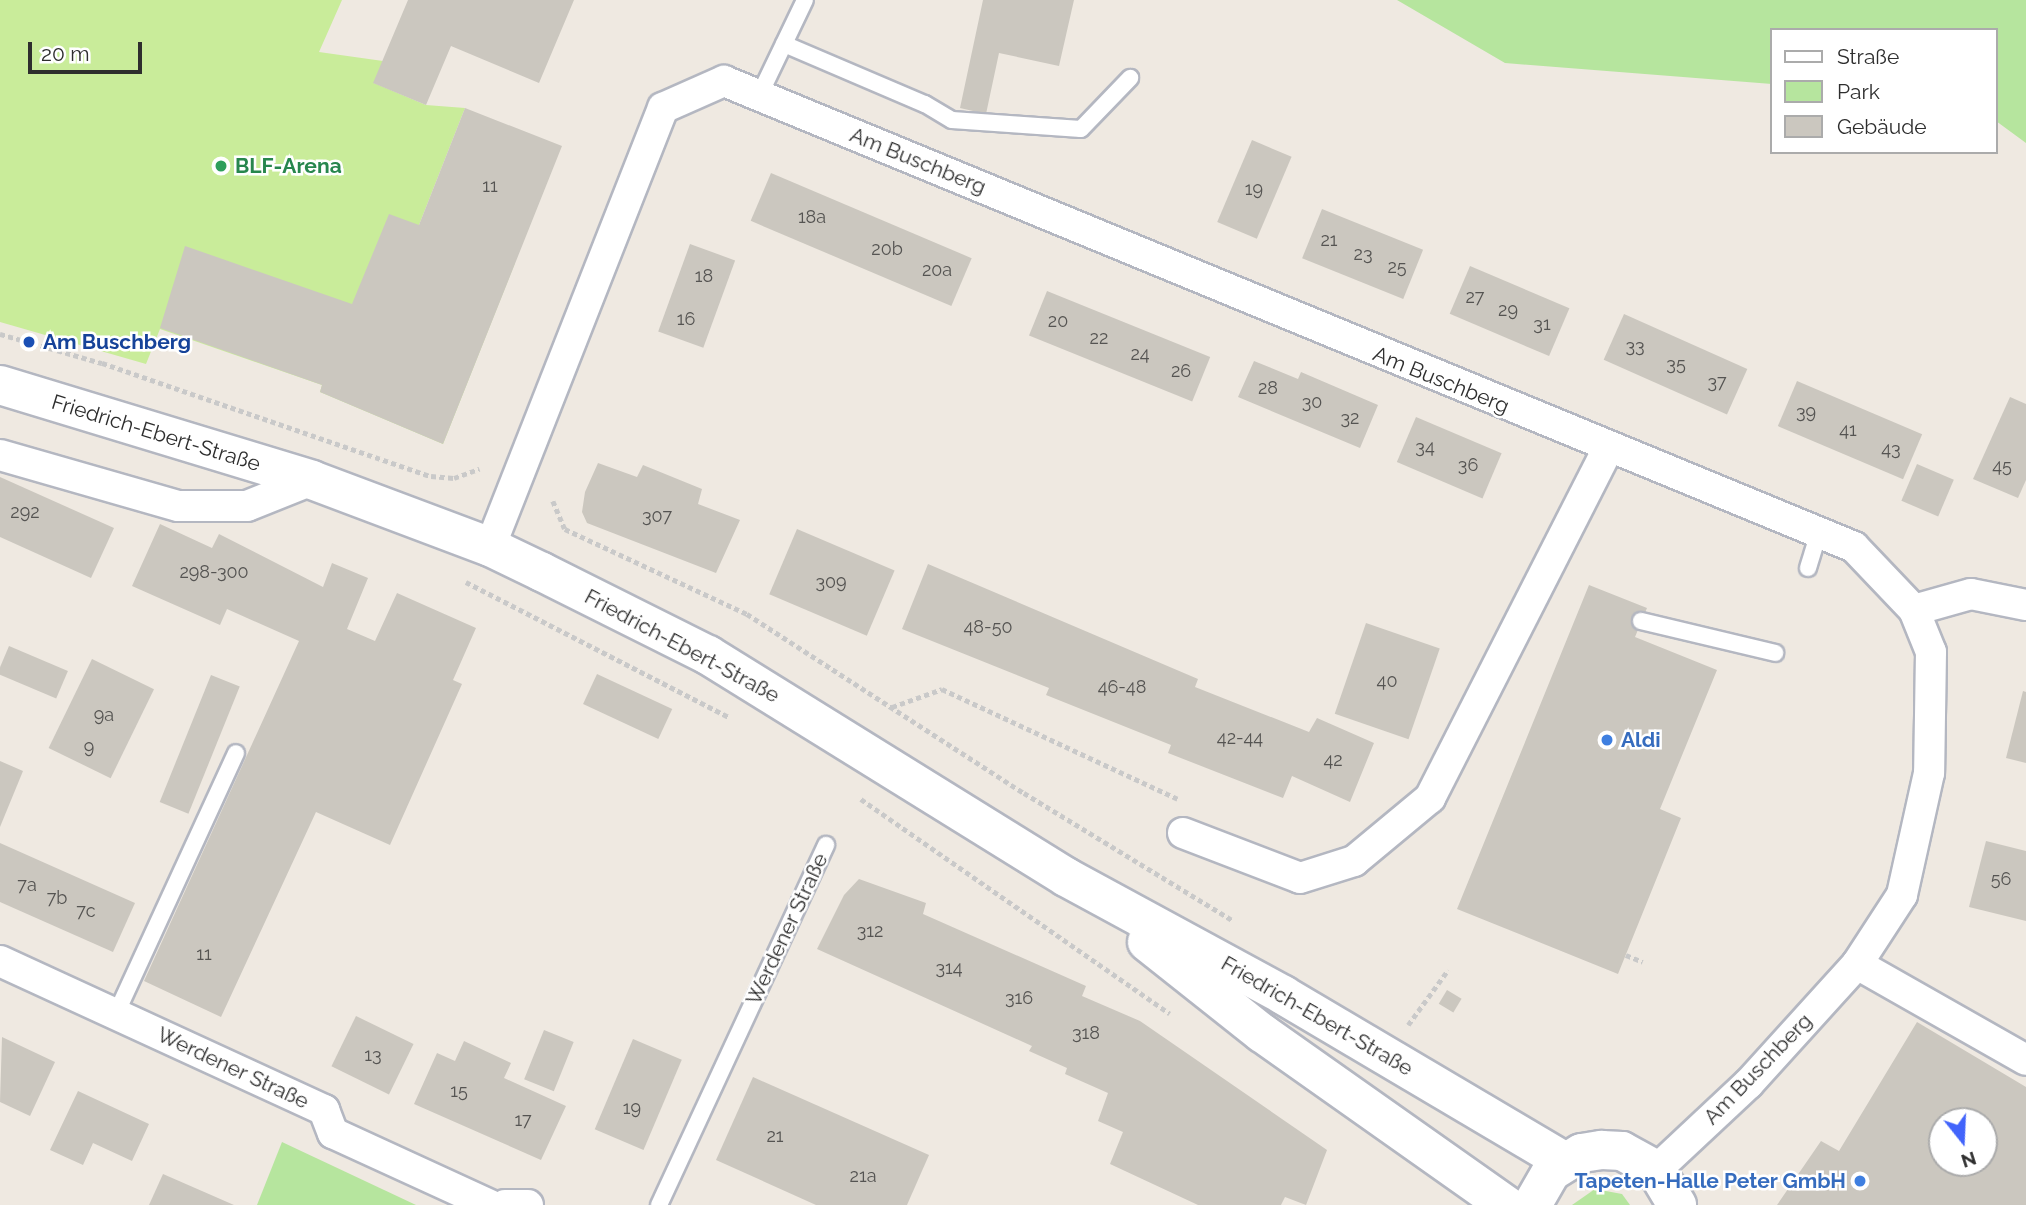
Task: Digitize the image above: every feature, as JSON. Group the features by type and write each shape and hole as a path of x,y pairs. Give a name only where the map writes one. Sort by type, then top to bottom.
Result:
{"main road":[{"name":"Friedrich-Ebert-Straße","path":"0,386 312,480 490,547 708,655 1066,877 1283,995 1564,1161"},
{"name":"Friedrich-Ebert-Straße","path":"1066,877 1262,1033 1506,1205"},
{"path":"1532,1205 1540,1185 1564,1161 1582,1153 1622,1151 1656,1170 1677,1205"}],"street":[{"name":"Am Buschberg","path":"490,547 663,108 724,81 1608,449 1854,547 1914,610 1931,652 1929,773 1902,895 1857,964 1748,1084 1656,1170"},
{"path":"1183,833 1300,878 1354,861 1430,798 1608,449"},
{"name":"Friedrich-Ebert-Straße","path":"0,456 178,506 247,506 312,480"},
{"path":"1914,610 1971,594 2026,605"},
{"name":"Werdener Straße","path":"0,961 324,1110 333,1133 490,1205"},
{"path":"1857,964 2026,1060"}],"lane":[{"path":"759,96 805,0"},
{"path":"784,44 925,104 952,120 1081,129 1130,78"},
{"path":"1808,568 1819,533"},
{"path":"1641,621 1775,653"},
{"path":"116,1014 236,753"},
{"name":"Werdener Straße","path":"659,1205 826,845"}],"path":[{"path":"0,334 102,363 430,475 454,478 479,469"},
{"path":"553,501 565,529 747,614 1239,924"},
{"path":"460,579 732,719"},
{"path":"891,707 942,689 1178,799 1183,833"},
{"path":"852,794 1182,1022"},
{"path":"1626,955 1643,962"},
{"path":"1408,1025 1448,970"},
{"path":"1397,1019 1419,1032"}],"green space":[{"name":"BLF-Arena","path":"0,0 342,0 319,52 383,61 374,83 426,105 465,108 419,225 515,263 443,444 320,392 322,385 160,329 146,364 0,322"},
{"path":"1397,0 2026,0 2026,143 1998,122 1998,28 1770,28 1770,84 1505,63"},
{"path":"282,1142 416,1205 257,1205"},
{"path":"1595,1189 1622,1194 1630,1205 1572,1205"}],"building":[{"path":"408,0 574,0 539,83 451,46 426,105 373,83"},
{"path":"983,0 1074,0 1059,66 999,53 986,114 960,108"},
{"path":"465,108 562,146 443,444 320,392 322,385 160,328 185,246 352,304 389,214 419,225"},
{"path":"1252,140 1292,157 1257,239 1217,222"},
{"path":"771,173 972,258 951,306 751,221"},
{"path":"1322,209 1423,250 1403,299 1302,258"},
{"path":"690,244 735,260 703,348 658,331"},
{"path":"1470,266 1569,308 1549,356 1450,314"},
{"path":"1047,291 1210,357 1192,401 1029,336"},
{"path":"1624,314 1747,369 1727,415 1604,360"},
{"path":"1254,361 1298,379 1301,372 1378,405 1360,448 1238,397"},
{"path":"1797,381 1922,434 1903,479 1778,426"},
{"path":"2010,397 2026,404 2026,480 2018,498 1973,479"},
{"path":"1416,417 1502,453 1482,498 1397,462"},
{"path":"598,463 637,477 643,465 702,489 698,504 740,520 716,573 587,523 582,512 585,492"},
{"path":"1917,464 1954,480 1938,516 1901,501"},
{"path":"0,477 114,528 91,578 0,537"},
{"path":"160,524 212,548 219,534 323,587 332,563 368,578 347,629 375,641 397,593 476,628 453,680 462,684 390,845 316,812 221,1017 144,981 299,641 227,609 220,625 132,586"},
{"path":"797,529 895,570 867,636 769,594"},
{"path":"928,564 1198,679 1195,687 1309,732 1317,718 1374,743 1350,802 1292,776 1283,798 1168,753 1171,745 1046,695 1049,688 902,629"},
{"name":"Aldi","path":"1589,585 1647,608 1635,637 1717,670 1660,809 1681,818 1618,974 1457,909"},
{"path":"1366,623 1440,648 1408,739 1335,714"},
{"path":"9,646 68,671 56,699 0,675 0,667"},
{"path":"92,659 154,689 111,778 49,748"},
{"path":"597,674 672,709 658,739 583,704"},
{"path":"211,675 240,687 188,814 160,802"},
{"path":"2023,691 2026,692 2026,763 2006,758"},
{"path":"0,761 23,771 0,827"},
{"path":"1986,841 2026,851 2026,921 1969,907"},
{"path":"0,843 135,903 113,952 0,902"},
{"path":"859,879 926,903 923,914 1086,986 1082,996 1140,1021 1327,1150 1306,1205 1285,1197 1281,1205 1198,1205 1110,1164 1123,1132 1098,1121 1108,1093 1065,1074 1067,1068 1029,1051 1032,1046 817,949 844,895"},
{"path":"1447,990 1462,999 1453,1012 1439,1004"},
{"path":"356,1016 414,1044 389,1094 331,1066"},
{"path":"1917,1022 2026,1087 2026,1205 1777,1205 1821,1141 1839,1151"},
{"path":"544,1030 574,1042 554,1091 524,1079"},
{"path":"2,1037 55,1062 30,1116 0,1102"},
{"path":"633,1039 682,1060 643,1150 595,1129"},
{"path":"464,1041 511,1063 504,1078 566,1106 541,1160 414,1104 437,1053 455,1061"},
{"path":"753,1077 929,1155 907,1205 816,1205 716,1160"},
{"path":"78,1091 149,1124 132,1161 93,1143 83,1165 50,1150"},
{"path":"163,1174 234,1205 149,1205"}],"place":[{"name":"BLF-Arena","path":"221,166"},
{"name":"Am Buschberg","path":"29,342"},
{"name":"Aldi","path":"1607,740"},
{"name":"Tapeten-Halle Peter GmbH","path":"1860,1181"}]}
